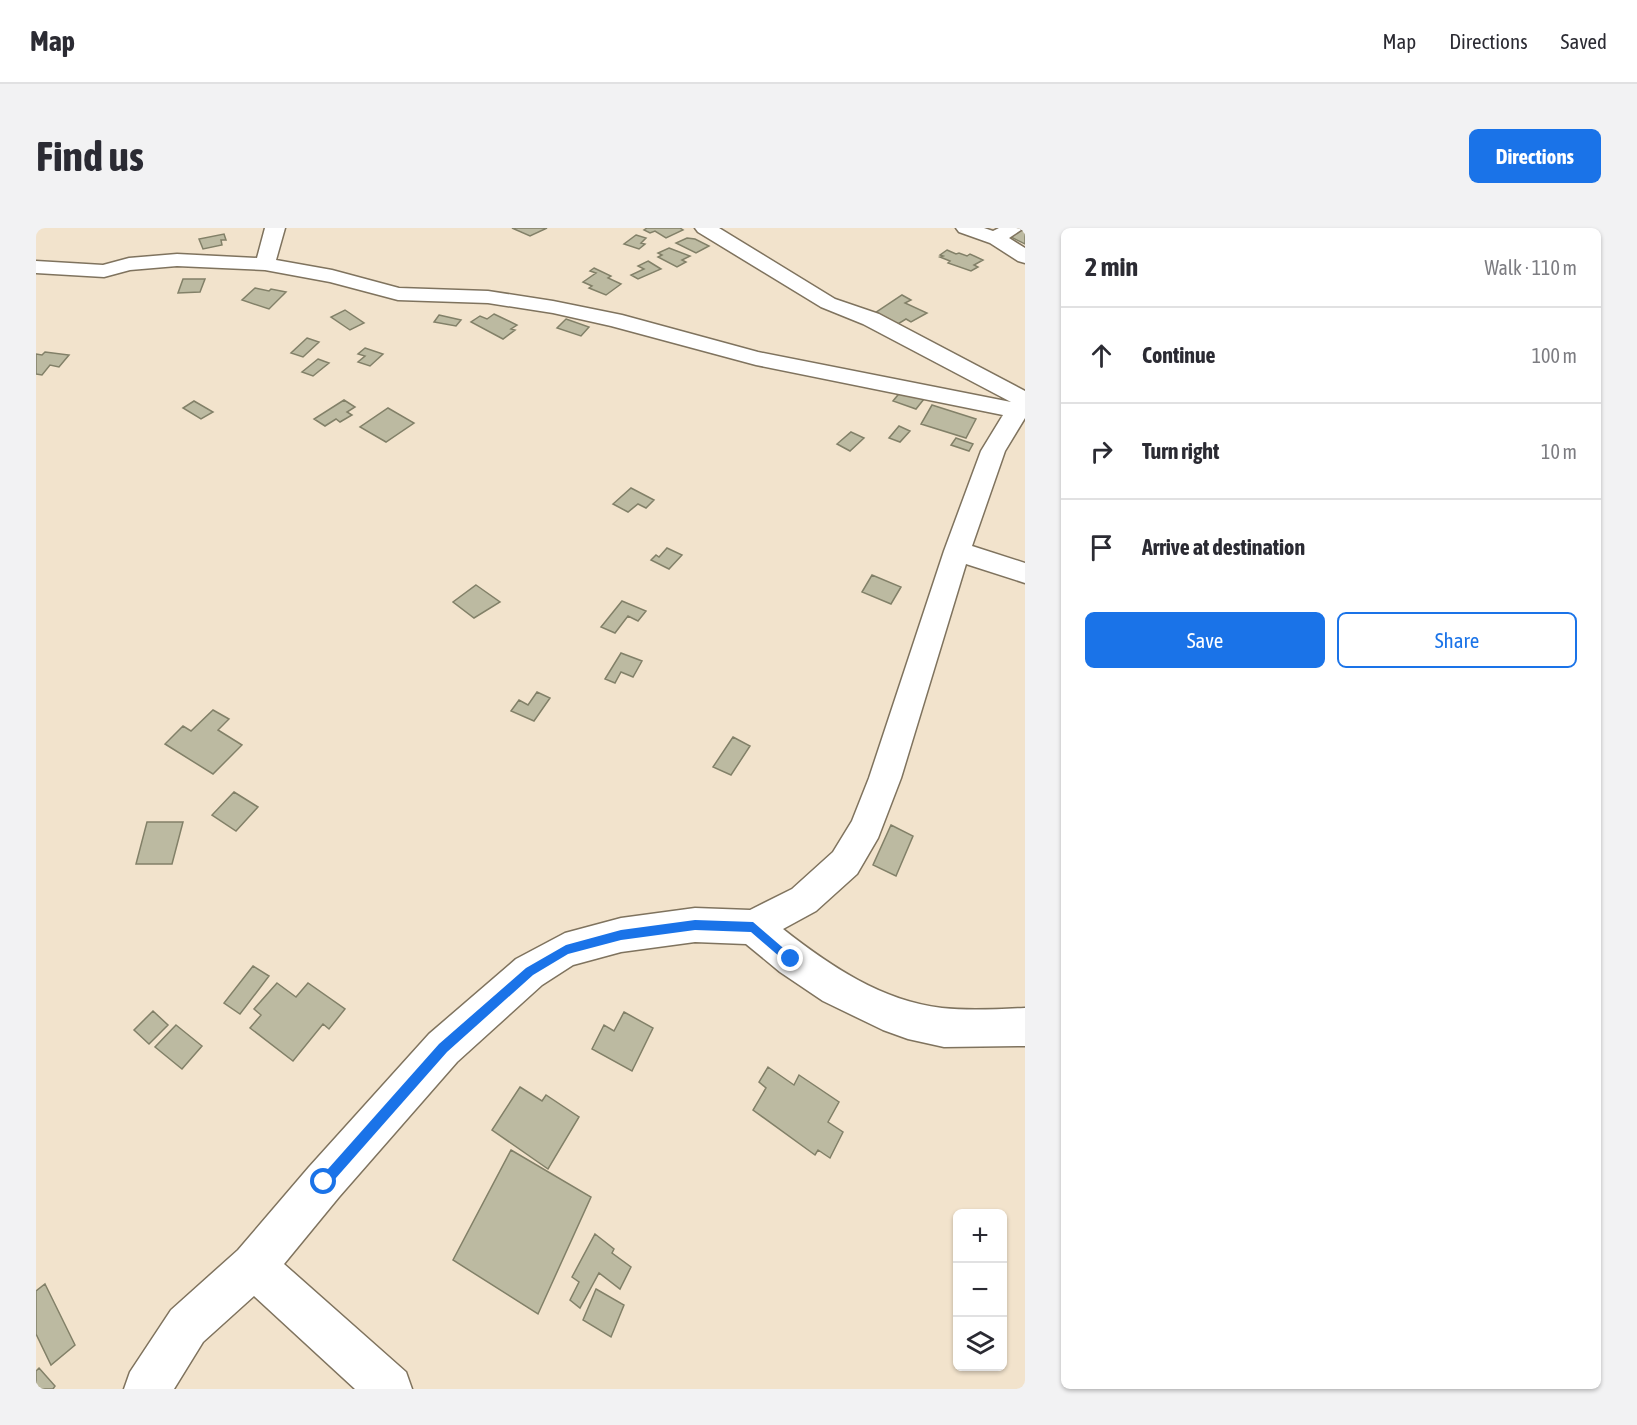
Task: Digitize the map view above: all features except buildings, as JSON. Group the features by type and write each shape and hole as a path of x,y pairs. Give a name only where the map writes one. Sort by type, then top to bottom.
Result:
{"street":[{"path":"265,264 275,228"},
{"path":"705,228 828,303 871,319 1022,403"},
{"path":"966,228 997,239 1025,257"},
{"path":"997,239 1014,228"},
{"path":"36,267 104,271 129,264 177,260 265,264 332,276 398,294 488,297 553,307 614,320 756,358 1022,403"},
{"path":"147,1389 187,1326 254,1266 443,1048 530,972 566,950 621,935 695,925 753,927 804,900 845,863 866,828 885,778 957,551 993,451 1022,403"},
{"path":"957,551 1025,573"},
{"path":"753,927 791,959 884,1014 934,1026 1025,1027"},
{"path":"254,1266 389,1389"}],"route":[{"path":"324,1182 443,1048 530,972 566,950 621,935 695,925 753,927 791,959"}]}
